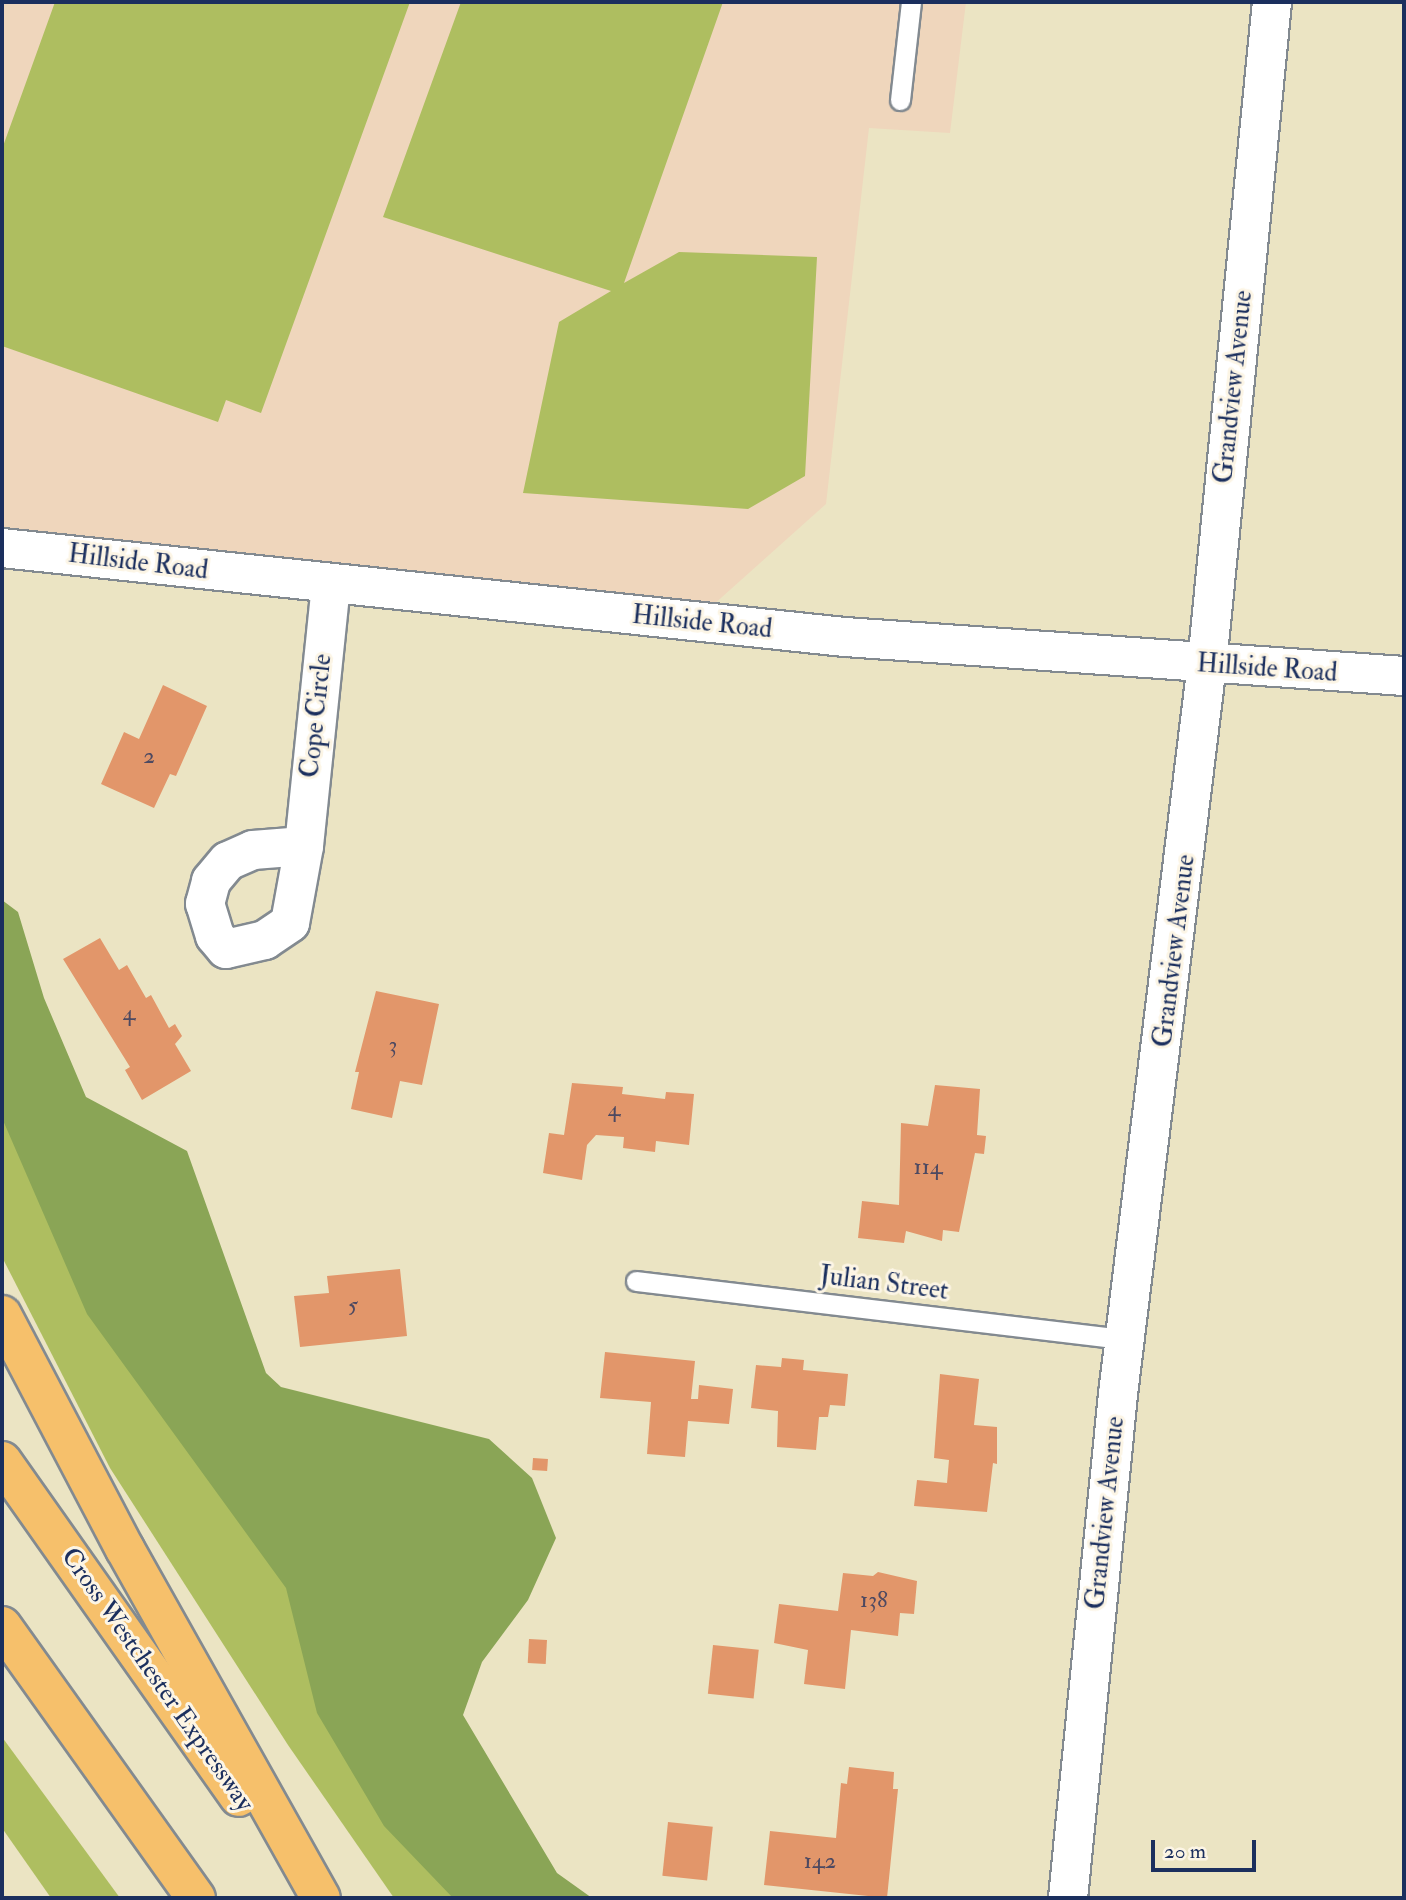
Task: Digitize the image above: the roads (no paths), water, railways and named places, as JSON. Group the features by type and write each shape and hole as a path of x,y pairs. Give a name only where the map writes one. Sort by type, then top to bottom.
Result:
{"highway":[{"path":"2,1315 125,1549 321,1898"},
{"name":"Cross Westchester Expressway","path":"2,1461 312,1898"},
{"path":"6,1635 196,1898"}],"street":[{"name":"Grandview Avenue","path":"1068,1898 1126,1339 1207,664 1272,2"},
{"name":"Hillside Road","path":"2,548 331,585 845,637 1404,677"},
{"name":"Cope Circle","path":"304,846 331,585"}],"lane":[{"path":"900,100 911,2"},
{"name":"Julian Street","path":"636,1281 1126,1339"}]}
